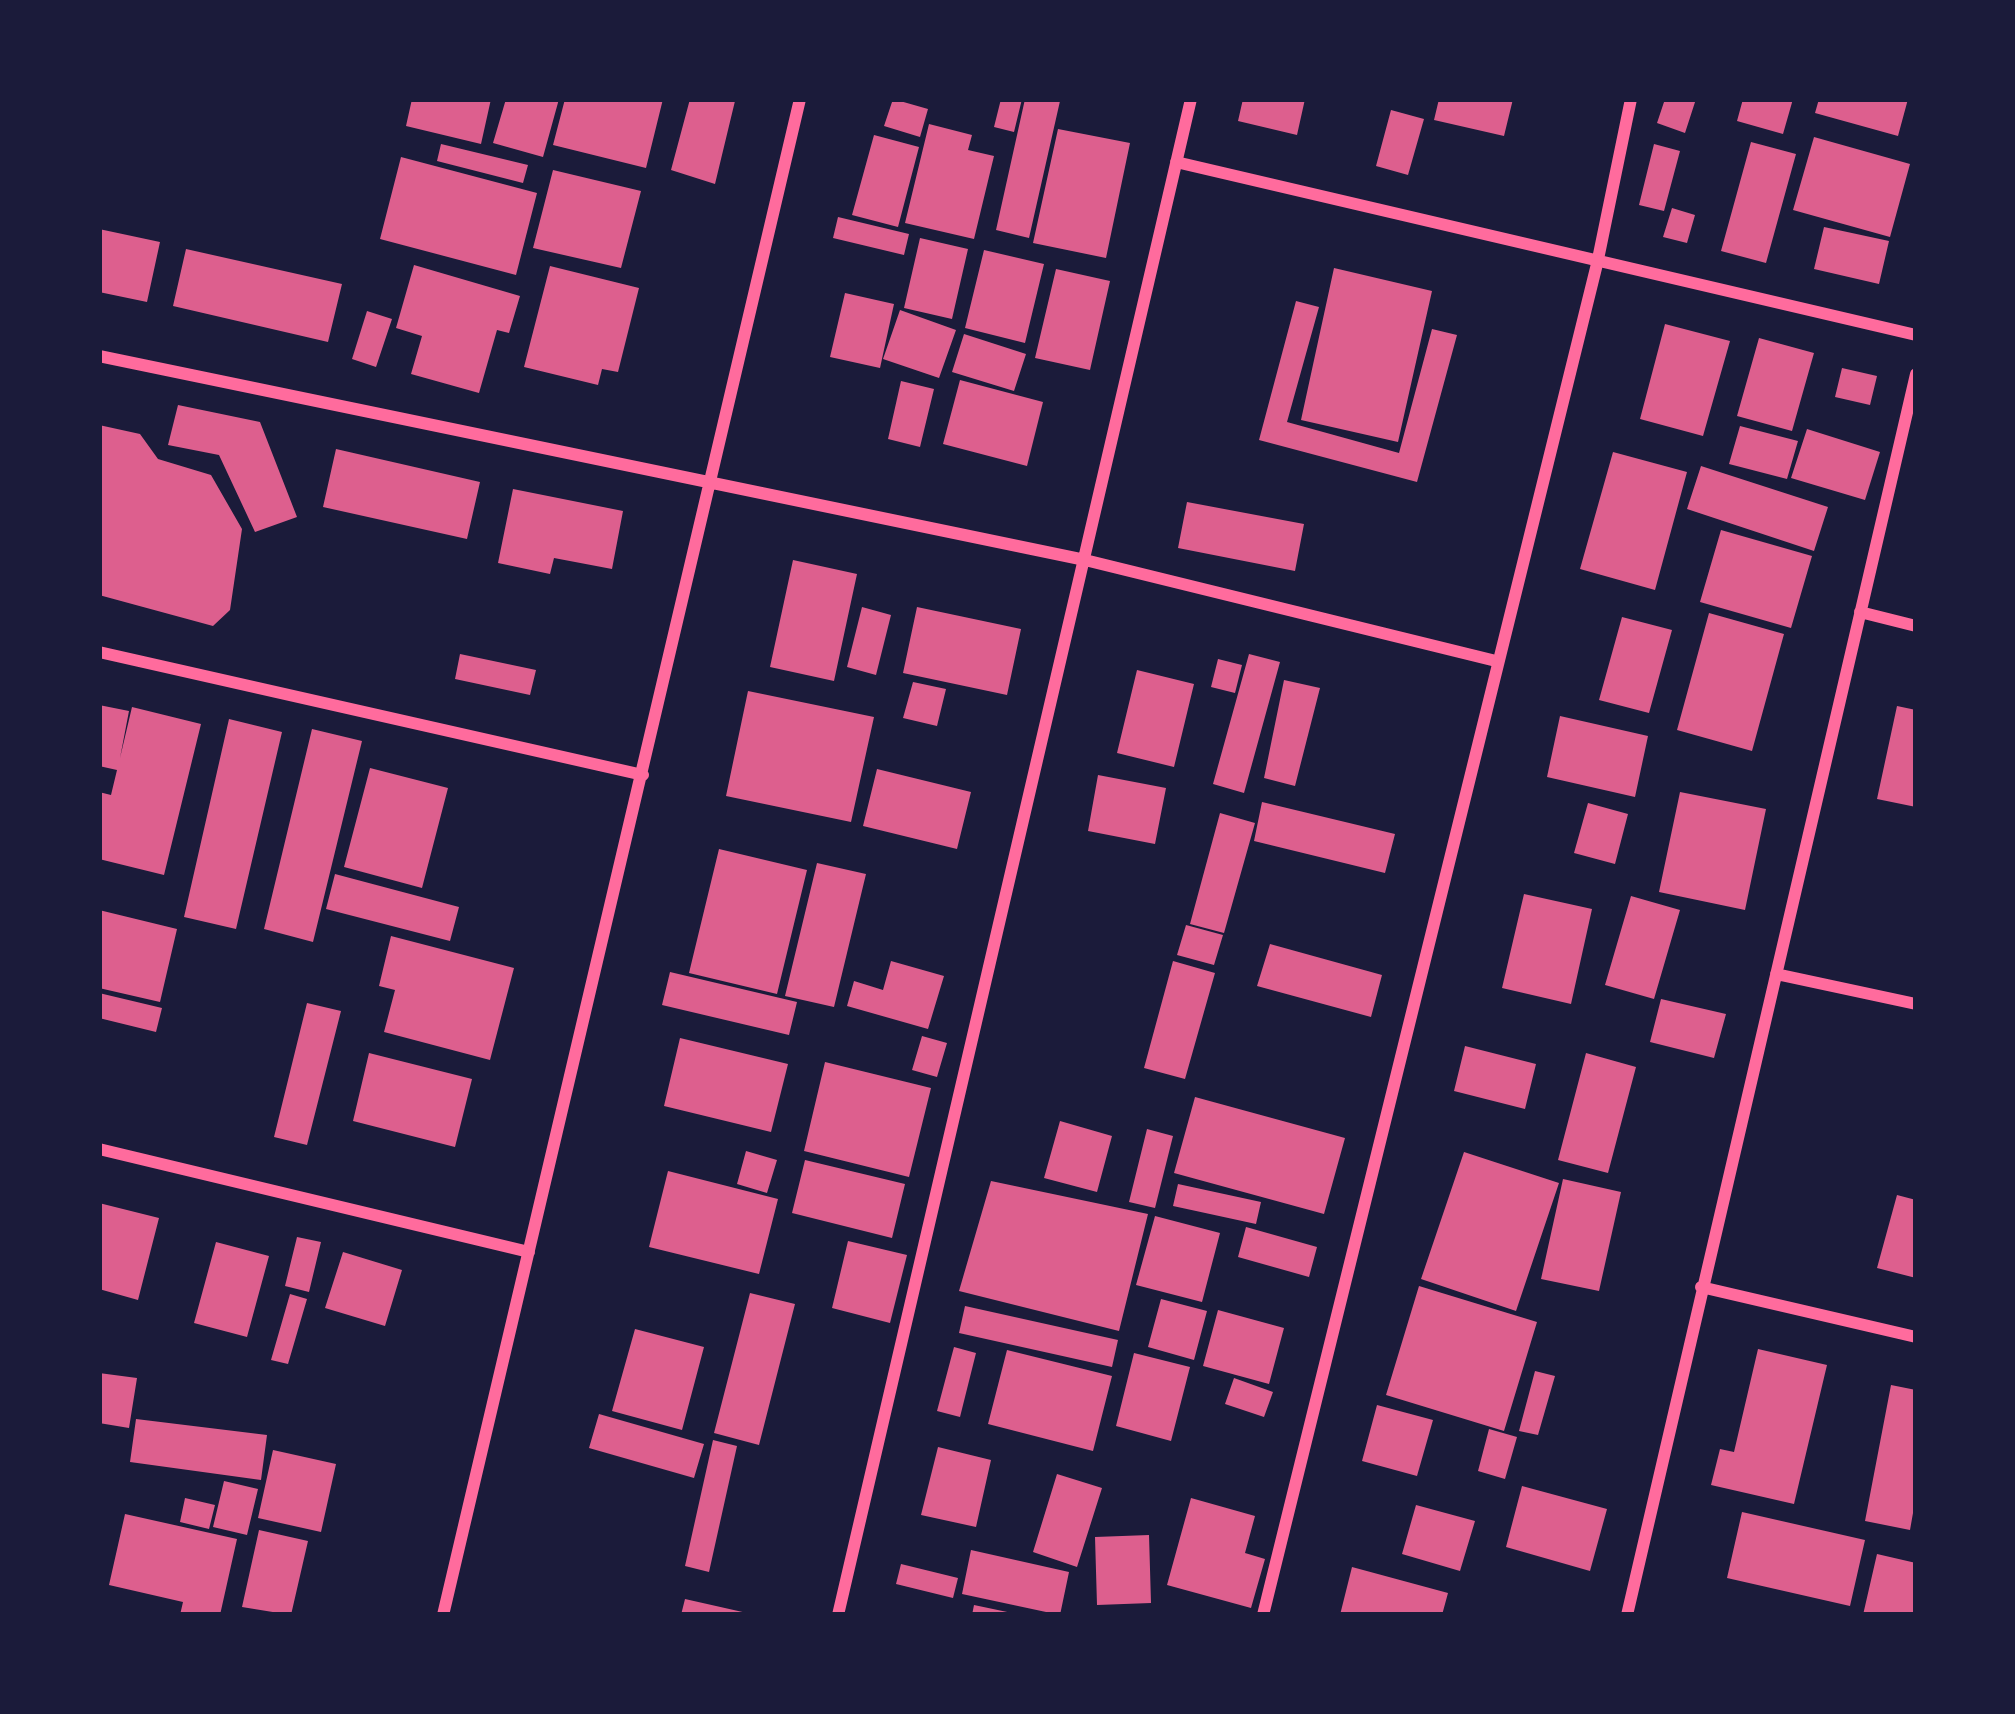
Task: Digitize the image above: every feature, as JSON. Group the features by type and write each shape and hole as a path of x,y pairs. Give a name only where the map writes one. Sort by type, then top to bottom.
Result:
{"street":[{"path":"443,1615 800,99"},
{"path":"838,1615 1191,99"},
{"path":"1263,1615 1597,264 1631,99"},
{"path":"1176,162 1916,335"},
{"path":"99,356 1085,560 1496,662"},
{"path":"1627,1615 1916,374"},
{"path":"1860,612 1916,626"},
{"path":"99,652 644,775"},
{"path":"1776,974 1916,1004"},
{"path":"99,1149 529,1252"},
{"path":"1702,1287 1916,1337"}],"building":[{"path":"412,99 491,99 481,144 406,126"},
{"path":"506,99 559,99 543,157 493,143"},
{"path":"565,99 663,99 646,168 553,145"},
{"path":"690,99 735,101 715,184 671,170"},
{"path":"893,99 928,109 920,137 884,126"},
{"path":"1001,99 1022,99 1014,132 994,127"},
{"path":"1025,99 1060,101 1029,238 996,230"},
{"path":"1243,99 1305,99 1297,135 1238,121"},
{"path":"1439,99 1513,99 1504,136 1434,120"},
{"path":"1665,99 1696,99 1685,133 1657,123"},
{"path":"1743,99 1793,99 1783,134 1737,121"},
{"path":"1819,99 1908,99 1898,136 1815,113"},
{"path":"1391,110 1424,119 1408,175 1376,166"},
{"path":"929,124 972,135 968,150 994,156 974,239 905,223"},
{"path":"1058,129 1130,143 1106,258 1033,243"},
{"path":"874,135 919,147 898,227 852,215"},
{"path":"1814,137 1910,164 1890,237 1793,210"},
{"path":"1751,142 1796,154 1766,263 1721,251"},
{"path":"441,144 528,165 523,183 437,161"},
{"path":"1654,144 1680,151 1664,211 1639,205"},
{"path":"401,157 537,193 516,275 380,239"},
{"path":"553,170 641,191 621,268 533,248"},
{"path":"1672,208 1695,215 1687,243 1663,237"},
{"path":"838,217 909,234 904,255 833,238"},
{"path":"1824,227 1889,241 1879,284 1814,269"},
{"path":"99,229 160,242 147,302 99,292"},
{"path":"920,238 968,249 952,319 904,308"},
{"path":"186,249 342,284 328,342 173,306"},
{"path":"984,250 1044,264 1025,343 965,328"},
{"path":"414,265 520,296 509,333 497,330 479,393 411,374 422,336 396,328"},
{"path":"550,266 639,288 618,372 602,369 598,385 524,367"},
{"path":"1334,268 1432,291 1398,442 1301,420"},
{"path":"1056,269 1110,281 1090,370 1035,358"},
{"path":"845,293 894,304 880,368 830,357"},
{"path":"1296,301 1319,307 1287,422 1399,453 1432,329 1457,335 1417,482 1259,440"},
{"path":"900,310 956,330 939,378 883,359"},
{"path":"367,311 392,319 376,367 352,359"},
{"path":"1665,324 1730,341 1703,436 1640,419"},
{"path":"964,334 1026,354 1014,391 952,372"},
{"path":"1759,338 1814,353 1792,431 1737,416"},
{"path":"1842,368 1877,376 1870,405 1835,397"},
{"path":"960,380 1043,402 1027,466 943,444"},
{"path":"901,381 934,389 920,447 888,439"},
{"path":"178,405 260,422 297,517 255,532 219,455 168,445"},
{"path":"99,425 140,434 158,459 211,475 242,529 230,610 213,626 99,595"},
{"path":"1740,426 1798,441 1787,479 1729,464"},
{"path":"1807,429 1880,452 1865,500 1791,478"},
{"path":"336,449 480,482 467,539 323,507"},
{"path":"1613,452 1687,472 1655,590 1580,569"},
{"path":"1701,466 1828,507 1814,551 1687,509"},
{"path":"513,489 623,511 612,569 554,558 550,574 498,563"},
{"path":"1187,502 1304,524 1295,571 1178,548"},
{"path":"1721,530 1812,556 1791,628 1700,602"},
{"path":"793,560 857,574 834,681 770,667"},
{"path":"862,607 891,615 876,675 847,667"},
{"path":"917,607 1021,629 1007,695 903,673"},
{"path":"1709,613 1784,634 1752,751 1677,730"},
{"path":"1622,617 1672,630 1649,713 1599,700"},
{"path":"460,654 536,670 530,695 455,679"},
{"path":"1249,654 1280,662 1244,793 1213,784"},
{"path":"1218,659 1242,665 1235,693 1211,687"},
{"path":"1137,670 1194,684 1174,767 1117,753"},
{"path":"1284,680 1320,688 1295,786 1264,778"},
{"path":"913,682 946,689 937,726 903,718"},
{"path":"748,691 874,717 851,822 726,796"},
{"path":"99,705 129,711 120,758 132,707 201,724 164,875 99,859 99,792 111,795 117,770 99,766"},
{"path":"1897,706 1916,710 1916,807 1877,799"},
{"path":"1560,716 1648,736 1635,797 1547,777"},
{"path":"229,719 282,732 236,929 184,917"},
{"path":"312,729 362,741 313,942 264,929"},
{"path":"370,768 448,788 422,888 344,867"},
{"path":"877,769 971,792 957,849 863,826"},
{"path":"1098,775 1166,788 1155,844 1088,831"},
{"path":"1680,792 1766,809 1745,910 1659,892"},
{"path":"1262,802 1395,834 1385,873 1254,841"},
{"path":"1588,803 1628,814 1615,864 1574,853"},
{"path":"1220,813 1255,823 1224,933 1190,924"},
{"path":"719,849 807,870 777,994 689,973"},
{"path":"817,863 866,874 834,1007 785,996"},
{"path":"335,874 459,907 450,941 326,909"},
{"path":"1524,894 1592,909 1571,1004 1502,988"},
{"path":"1631,896 1680,910 1654,999 1605,985"},
{"path":"99,910 177,929 160,1002 99,988"},
{"path":"1186,925 1223,935 1214,965 1177,955"},
{"path":"391,936 514,968 490,1060 384,1032 395,990 379,986"},
{"path":"1270,944 1382,975 1371,1017 1257,986"},
{"path":"891,961 944,976 928,1029 847,1006 854,981 883,990"},
{"path":"1173,961 1215,973 1185,1079 1144,1068"},
{"path":"670,972 797,1002 789,1035 662,1005"},
{"path":"99,993 162,1008 156,1032 99,1018"},
{"path":"1661,999 1726,1014 1714,1058 1650,1042"},
{"path":"307,1003 341,1011 307,1145 274,1137"},
{"path":"922,1036 947,1043 937,1077 912,1070"},
{"path":"680,1038 788,1064 771,1132 664,1106"},
{"path":"1465,1046 1536,1064 1525,1109 1454,1091"},
{"path":"369,1053 472,1079 455,1147 353,1121"},
{"path":"1586,1053 1636,1067 1608,1173 1558,1160"},
{"path":"825,1062 931,1088 909,1177 804,1151"},
{"path":"1195,1097 1345,1138 1324,1214 1174,1173"},
{"path":"1060,1121 1112,1136 1097,1192 1044,1178"},
{"path":"1147,1129 1173,1136 1155,1208 1129,1202"},
{"path":"746,1151 777,1160 767,1193 737,1184"},
{"path":"1464,1152 1559,1183 1516,1311 1421,1279"},
{"path":"805,1160 905,1184 892,1238 792,1213"},
{"path":"668,1171 778,1199 759,1274 649,1247"},
{"path":"1563,1179 1621,1192 1599,1291 1541,1279"},
{"path":"991,1181 1148,1214 1119,1331 959,1291"},
{"path":"1178,1184 1261,1202 1256,1224 1173,1206"},
{"path":"1897,1195 1916,1200 1916,1278 1877,1268"},
{"path":"99,1203 159,1218 138,1300 99,1289"},
{"path":"1155,1216 1220,1233 1202,1302 1136,1285"},
{"path":"1246,1227 1317,1247 1309,1277 1238,1257"},
{"path":"297,1237 321,1242 309,1292 285,1286"},
{"path":"848,1241 907,1255 890,1323 832,1308"},
{"path":"216,1242 269,1256 247,1337 194,1323"},
{"path":"343,1252 402,1270 385,1326 325,1308"},
{"path":"1419,1286 1537,1322 1504,1431 1386,1395"},
{"path":"750,1293 795,1304 759,1445 714,1433"},
{"path":"290,1294 307,1299 288,1364 271,1360"},
{"path":"1161,1299 1207,1311 1194,1360 1148,1347"},
{"path":"965,1306 1118,1340 1112,1367 959,1333"},
{"path":"1218,1310 1284,1328 1269,1384 1203,1366"},
{"path":"635,1329 704,1347 682,1430 612,1411"},
{"path":"954,1347 976,1353 960,1417 937,1411"},
{"path":"1758,1349 1827,1365 1794,1504 1711,1485 1720,1449 1734,1452"},
{"path":"1007,1350 1112,1376 1093,1451 988,1424"},
{"path":"1134,1353 1190,1367 1171,1441 1116,1426"},
{"path":"1535,1371 1555,1376 1538,1435 1519,1431"},
{"path":"99,1373 137,1378 129,1428 99,1423"},
{"path":"1234,1378 1273,1392 1264,1417 1225,1404"},
{"path":"1891,1385 1916,1390 1916,1496 1910,1530 1865,1521"},
{"path":"1377,1405 1433,1420 1417,1476 1362,1461"},
{"path":"599,1414 704,1444 694,1478 589,1448"},
{"path":"136,1419 267,1435 261,1480 130,1462"},
{"path":"1489,1429 1517,1437 1505,1479 1478,1471"},
{"path":"713,1440 737,1446 709,1572 685,1566"},
{"path":"938,1447 991,1460 976,1527 921,1515"},
{"path":"273,1450 336,1464 321,1532 258,1518"},
{"path":"1057,1474 1102,1488 1077,1567 1033,1552"},
{"path":"224,1481 258,1489 247,1535 213,1527"},
{"path":"1522,1486 1607,1509 1590,1571 1506,1547"},
{"path":"185,1498 215,1505 209,1529 180,1522"},
{"path":"1191,1498 1255,1516 1245,1553 1265,1559 1251,1608 1167,1585"},
{"path":"1416,1505 1475,1521 1460,1571 1402,1554"},
{"path":"1742,1512 1865,1540 1850,1606 1727,1578"},
{"path":"125,1514 237,1539 220,1615 180,1615 183,1602 109,1585"},
{"path":"259,1530 308,1541 291,1615 242,1607"},
{"path":"1149,1535 1151,1603 1097,1605 1095,1537"},
{"path":"971,1550 1069,1572 1060,1615 962,1594"},
{"path":"1877,1554 1916,1563 1916,1615 1863,1615"},
{"path":"901,1564 958,1578 953,1598 896,1584"},
{"path":"1352,1567 1448,1593 1442,1615 1340,1615"},
{"path":"685,1599 747,1613 681,1615"},
{"path":"974,1605 1012,1613 1012,1615 972,1615"}]}
